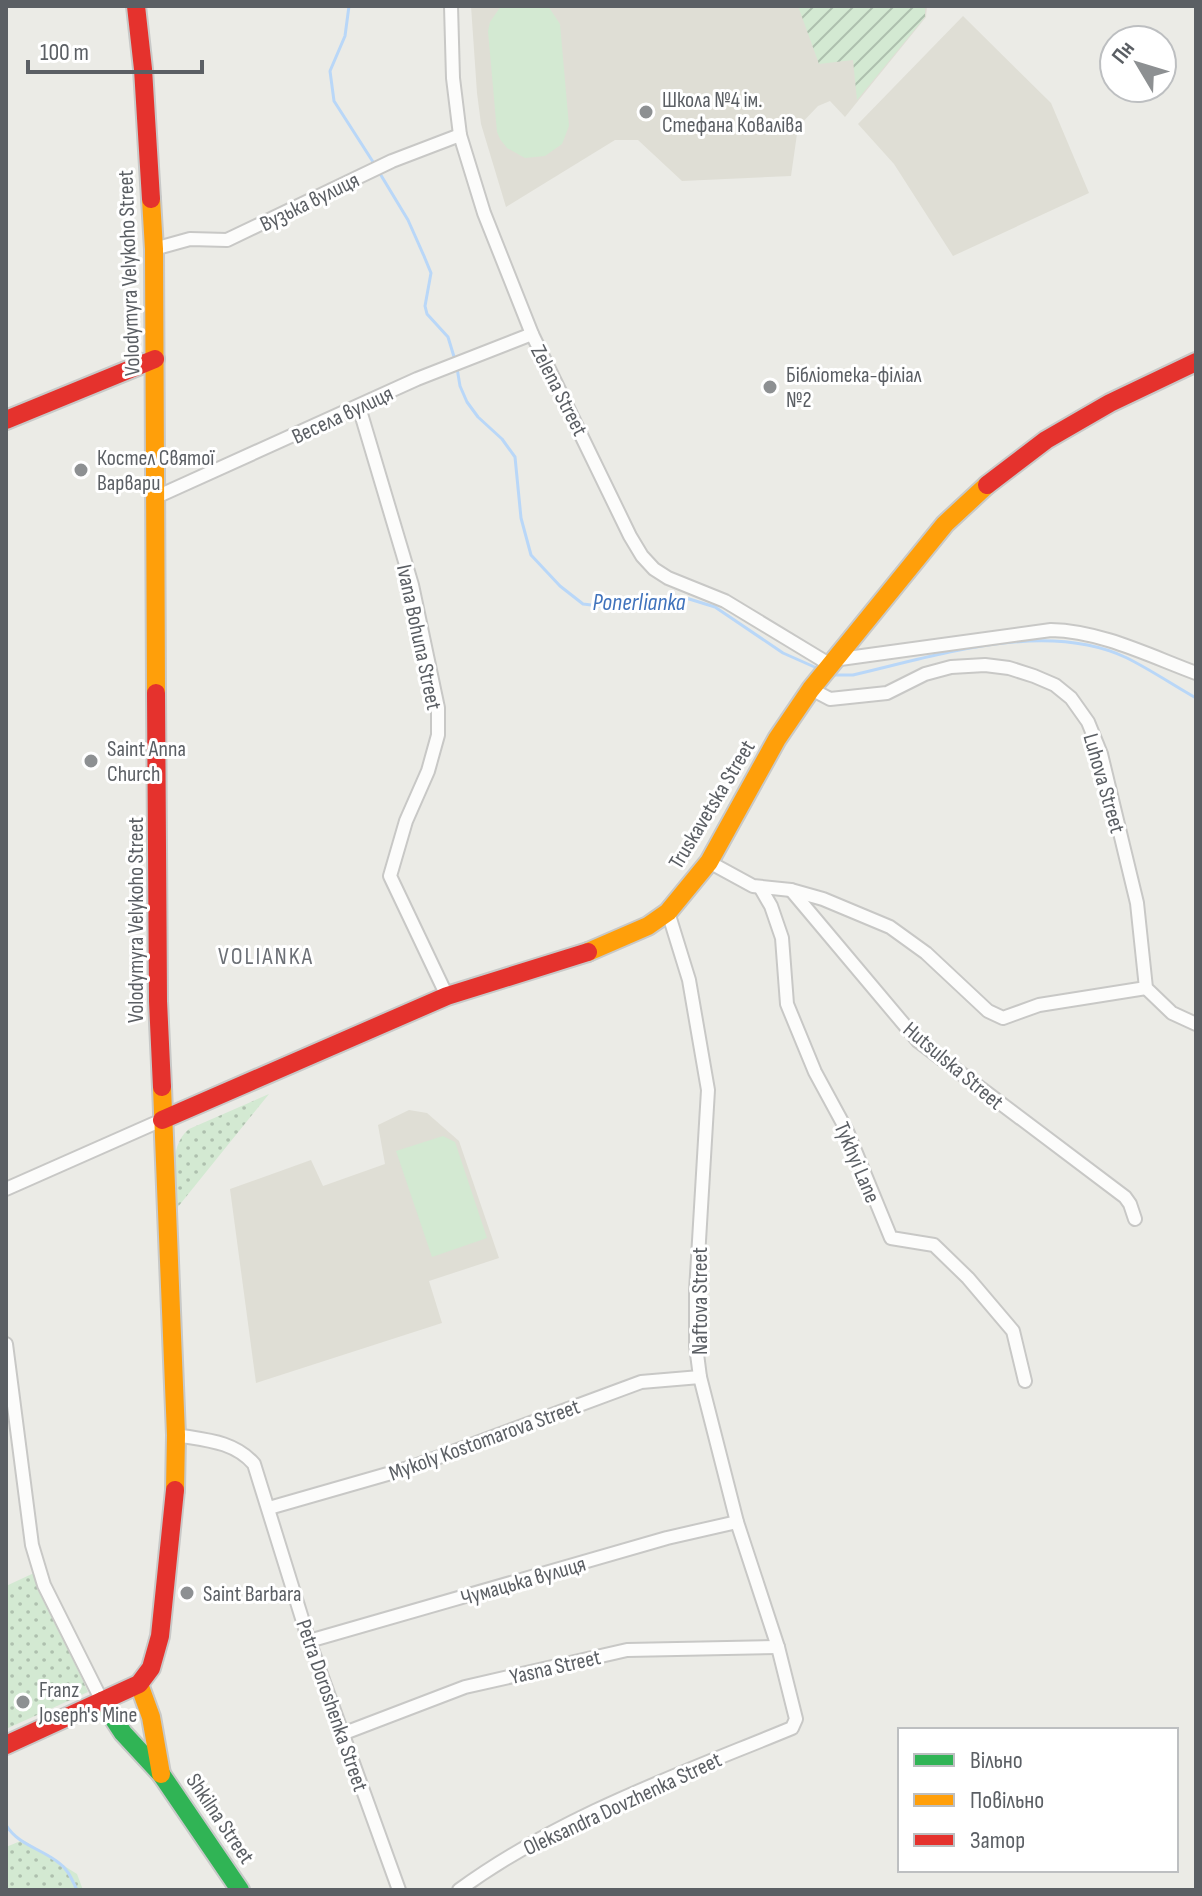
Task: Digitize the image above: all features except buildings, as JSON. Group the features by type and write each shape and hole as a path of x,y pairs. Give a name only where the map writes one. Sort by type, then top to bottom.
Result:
{"main road":[{"name":"Volodymyra Velykoho Street","path":"136,6 154,249 158,1001 176,1435 175,1510 160,1636 151,1668 139,1684"},
{"path":"6,420 155,359"},
{"name":"Truskavetska Street","path":"162,1120 447,996 600,948 648,926 668,912 709,862 777,739 823,672 936,534 988,484 1071,425 1196,362"},
{"path":"6,1745 139,1684"},
{"name":"Shkilna Street","path":"139,1684 151,1717 161,1774"},
{"name":"Shkilna Street","path":"102,1701 123,1733 161,1774 240,1890"}],"street":[{"name":"Zelena Street","path":"451,6 453,78 460,135 484,213 532,334 642,556 668,578 725,601 823,672"},
{"name":"Вузька вулиця","path":"154,249 190,239 227,240 392,161 460,135"},
{"name":"Весела вулиця","path":"154,498 447,367 532,334"},
{"name":"Ivana Bohuna Street","path":"359,407 412,585 438,708 438,735 432,759 406,821 390,876 447,996"},
{"path":"823,672 1051,630 1074,630 1196,673"},
{"name":"Luhova Street","path":"823,672 830,699 887,693 925,674 951,667 985,665 1034,676 1055,685 1071,698 1088,722 1101,754 1137,903 1146,988"},
{"path":"709,862 760,887 791,890 823,899 890,927 926,953 988,1011 1003,1018 1039,1005 1146,988 1172,1013 1196,1024"},
{"name":"Tykhyi Lane","path":"760,887 771,906 782,938 787,1004 815,1072 847,1131 888,1233 895,1240 934,1245 968,1278 1013,1331 1025,1381"},
{"name":"Hutsulska Street","path":"791,890 918,1041 1125,1197 1135,1219"},
{"name":"Naftova Street","path":"668,912 689,980 708,1090 696,1291 696,1346 700,1377 737,1522 778,1647 796,1719 792,1728"},
{"path":"6,1189 162,1120"},
{"path":"6,1344 32,1545 44,1585 102,1701"},
{"name":"Mykoly Kostomarova Street","path":"269,1508 412,1467 641,1382 700,1377"},
{"name":"Petra Doroshenka Street","path":"176,1435 219,1443 244,1453 254,1464 309,1641 399,1890"},
{"name":"Чумацька вулиця","path":"309,1641 667,1538 737,1522"},
{"name":"Yasna Street","path":"342,1734 465,1687 627,1650 778,1647"},
{"name":"Oleksandra Dovzhenka Street","path":"459,1890 529,1844 650,1786 792,1728"}],"shaded area":[{"name":"Школа №4 ім. Стефана Коваліва","path":"471,6 927,6 926,17 845,117 830,101 818,106 798,127 791,176 682,181 638,140 615,140 506,207 481,124"},
{"path":"963,16 1051,103 1089,193 953,256 894,164 858,124"},
{"path":"409,1110 427,1113 459,1141 499,1258 429,1281 442,1323 256,1383 230,1189 311,1160 323,1186 385,1164 378,1125"}],"green space":[{"path":"501,6 548,6 560,24 569,126 562,144 545,156 525,158 507,148 497,132 488,31"},
{"path":"798,6 925,6 925,17 857,100 853,60 819,64"},
{"path":"269,1094 177,1208 174,1166 182,1136 189,1129"},
{"path":"443,1136 455,1142 487,1238 432,1257 396,1151"},
{"path":"34,1573 88,1692 6,1729 6,1586"},
{"path":"23,1840 77,1874 83,1890 6,1890 6,1847"}],"waterway":[{"name":"Ponerlianka","path":"349,6 345,36 330,71 334,101 375,165"},
{"name":"Ponerlianka","path":"379,172 408,220 431,273 425,306 427,314 448,337 455,360"},
{"name":"Ponerlianka","path":"457,368 467,402 515,457 521,518 531,555 560,586 583,604 608,607 686,598 715,607 783,653 819,669"},
{"name":"Ponerlianka","path":"833,675 853,675 990,645 1026,641 1061,642 1095,647 1127,658 1196,698"},
{"path":"6,1825 17,1838 62,1865 77,1890"}],"traffic: fast":[{"path":"102,1701 123,1733 161,1774 240,1890"}],"traffic: slow":[{"path":"151,199 154,249 156,693"},
{"path":"588,952 648,926 668,912 709,862 777,739 811,689 945,524 987,485"},
{"path":"162,1087 176,1435 175,1490"},
{"path":"139,1684 151,1717 161,1774"}],"traffic: jam":[{"path":"136,6 151,199"},
{"path":"6,420 155,359"},
{"path":"987,485 1046,440 1110,403 1196,362"},
{"path":"156,693 158,1001 162,1087"},
{"path":"162,1120 447,996 588,952"},
{"path":"6,1745 139,1684 151,1668 160,1636 175,1490"}],"place":[{"name":"Школа №4 ім. Стефана Коваліва","path":"646,112"},
{"name":"Бібліотека-філіал №2","path":"770,387"},
{"name":"Костел Святої Варвари","path":"81,470"},
{"name":"Saint Anna Church","path":"91,761"},
{"name":"Saint Barbara","path":"187,1593"},
{"name":"Franz Joseph's Mine","path":"23,1702"}],"district":[{"name":"VOLIANKA","path":"266,956"}]}
